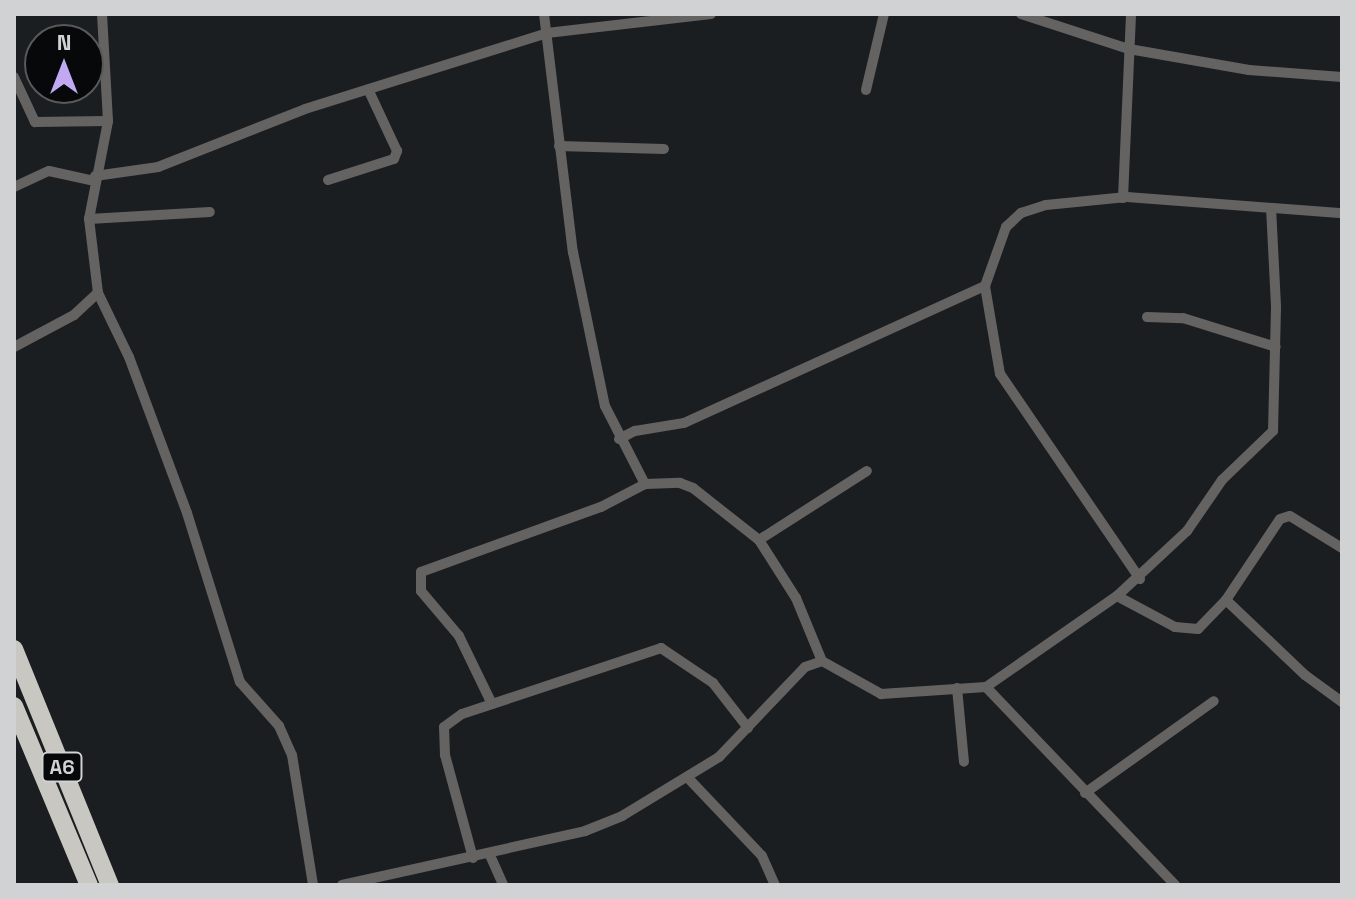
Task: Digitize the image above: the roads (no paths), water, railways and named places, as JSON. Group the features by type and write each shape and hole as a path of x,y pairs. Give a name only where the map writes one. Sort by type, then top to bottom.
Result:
{"highway":[{"name":"A6","path":"14,649 110,885"},
{"name":"A6","path":"14,706 89,885"}],"street":[{"path":"102,14 108,121 89,219 98,293 129,357 199,548 240,682 279,726 292,755 313,885"},
{"path":"544,14 573,252 605,406 619,439 645,484"},
{"path":"14,187 49,171 95,178 158,167 368,89 547,33 711,14"},
{"path":"866,90 884,14"},
{"path":"1021,14 1129,49 1249,70 1342,77"},
{"path":"1123,198 1131,14"},
{"path":"14,77 35,122 108,121"},
{"path":"328,180 394,159 397,151 368,89"},
{"path":"559,146 664,149"},
{"path":"1140,579 1009,393 991,341 985,286 997,244 1021,213 1046,205 1123,198 1342,213"},
{"path":"492,704 459,636 421,591 421,572 601,507 645,484 680,483 693,488 759,540 789,586 822,661 881,694 986,687 1140,579 1187,531 1222,480 1273,431 1276,347 1271,208"},
{"path":"89,219 210,212"},
{"path":"619,439 635,431 684,423 985,286"},
{"path":"14,347 74,315 98,293"},
{"path":"1147,317 1183,318 1276,347"},
{"path":"759,540 867,471"},
{"path":"1117,596 1184,630 1198,629 1226,600 1280,519 1290,516 1342,548"},
{"path":"1226,600 1305,675 1342,702"},
{"path":"473,858 445,755 444,727 492,704 542,692 661,648 713,683 748,728"},
{"path":"342,885 585,831 689,779 748,728 805,667 822,661"},
{"path":"986,687 1175,885"},
{"path":"957,688 964,762"},
{"path":"1085,793 1214,701"},
{"path":"689,779 762,856 775,885"},
{"path":"489,853 503,885"}]}
